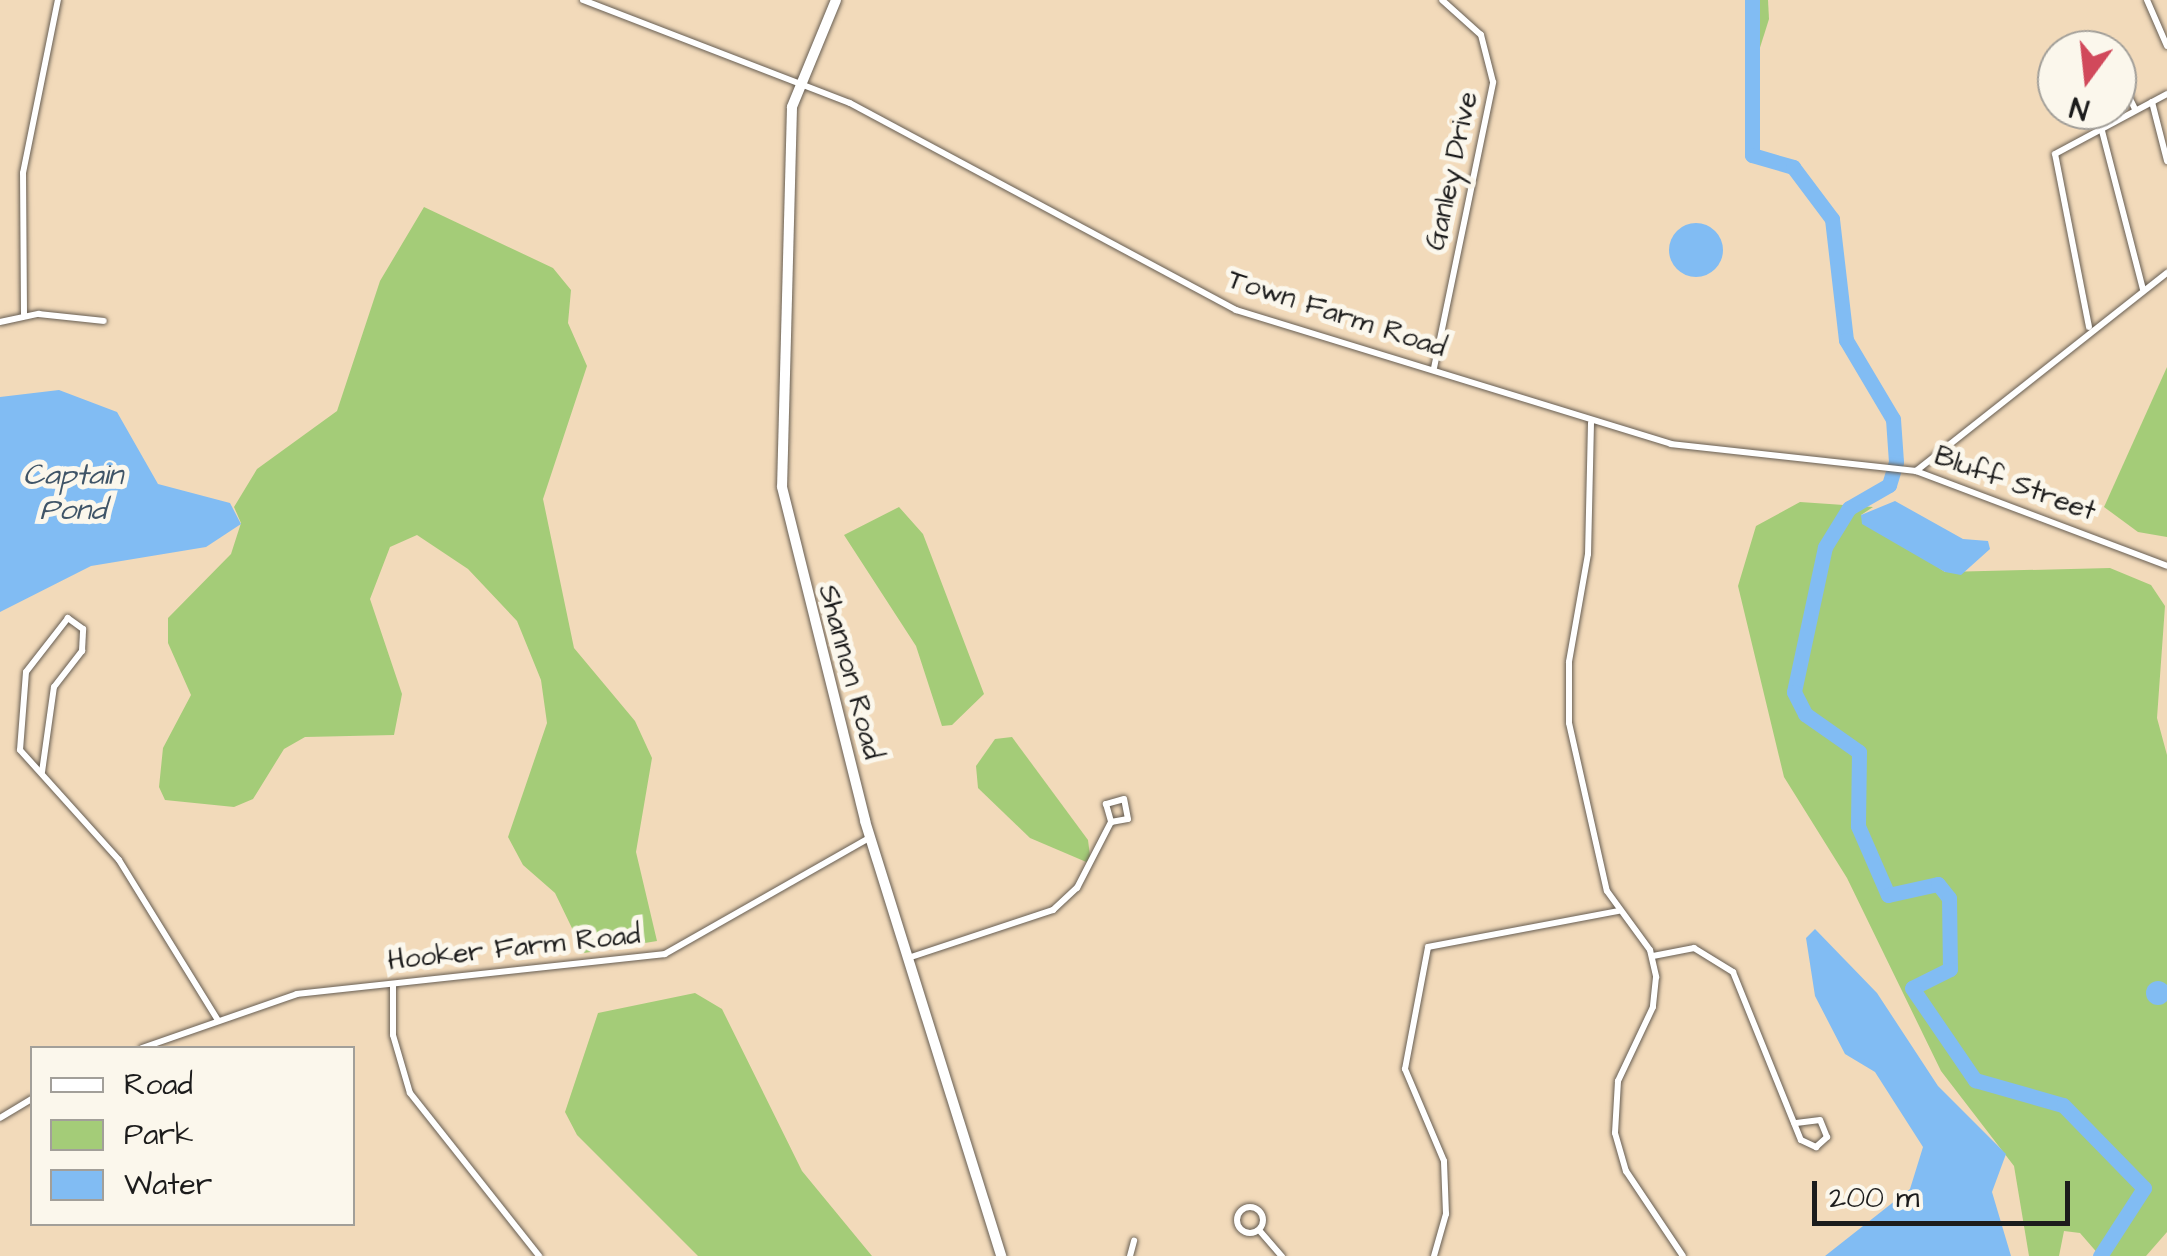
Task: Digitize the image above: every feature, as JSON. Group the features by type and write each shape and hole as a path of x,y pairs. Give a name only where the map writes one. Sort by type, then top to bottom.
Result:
{"street":[{"path":"24,314 22,173 58,0"},
{"name":"Town Farm Road","path":"583,0 798,81 1026,190 1236,310 1434,368 1590,423 1733,457 1843,466"},
{"path":"798,81 836,0"},
{"name":"Ganley Drive","path":"1434,368 1493,82 1481,34 1442,0"},
{"path":"2148,0 2167,46"},
{"name":"Shannon Road","path":"798,81 782,487 870,838 1001,1256"},
{"path":"2137,108 2167,94"},
{"path":"2152,102 2167,162"},
{"path":"2089,327 2055,154 2097,130"},
{"path":"2102,130 2142,289"},
{"path":"1916,471 2089,327 2167,272"},
{"path":"0,322 24,314 104,321"},
{"path":"1590,423 1588,554 1568,707 1619,912 1654,956 1654,1004 1620,1075 1613,1121 1626,1172 1683,1256"},
{"name":"Bluff Street","path":"1843,466 1916,471 2167,566"},
{"path":"42,772 54,686 84,640 68,618 40,646 24,682 18,741 42,772 118,860 218,1020"},
{"path":"908,958 1053,910 1077,888 1111,822 1106,804 1124,800 1128,819 1111,822"},
{"name":"Hooker Farm Road","path":"147,1046 278,998 664,954 870,838"},
{"path":"1434,1256 1446,1214 1444,1161 1405,1069 1432,943 1563,928 1619,912"},
{"path":"1654,956 1694,948 1733,972 1794,1123 1807,1146 1827,1137 1820,1120 1794,1123"},
{"path":"393,984 393,1036 410,1093 539,1256"},
{"path":"0,1118 30,1100"},
{"path":"1259,1230 1242,1231 1241,1210 1260,1211 1259,1230 1282,1256"},
{"path":"1130,1256 1134,1241"}],"green space":[{"path":"1757,0 1768,0 1769,19 1758,54"},
{"path":"424,207 553,268 571,290 568,323 587,366 543,499 574,648 635,721 652,758 636,852 657,941 584,953 555,893 523,865 508,837 547,723 541,680 517,621 468,569 417,535 390,547 370,599 402,694 394,735 305,737 284,749 253,799 234,807 165,800 159,787 163,748 191,695 168,643 168,618 231,554 241,523 234,507 257,469 337,411 380,281"},
{"path":"2167,367 2167,537 2138,532 2104,507"},
{"path":"1800,502 1873,507 1861,515 1945,572 2110,568 2151,585 2165,606 2157,718 2167,755 2167,1232 2146,1256 2100,1256 2080,1233 2064,1231 2059,1256 2029,1256 2014,1166 1941,1071 1847,878 1784,777 1738,586 1756,526"},
{"path":"899,507 923,534 984,694 952,725 942,726 916,646 844,535"},
{"path":"1012,737 1088,840 1091,864 1030,838 978,788 976,766 995,739"},
{"path":"695,993 722,1009 802,1171 872,1256 698,1256 577,1135 565,1112 598,1013"}],"water":[{"path":"1696,223 1715,231 1723,250 1715,269 1696,277 1677,269 1669,250 1677,231"},
{"name":"Captain Pond","path":"59,390 117,412 158,484 230,503 241,524 206,547 91,566 0,612 0,397"},
{"path":"1895,501 1963,539 1988,541 1990,549 1961,575 1945,572 1862,524 1861,515"},
{"path":"1815,929 1877,993 1938,1086 2006,1154 1992,1192 2011,1256 1825,1256 1910,1189 1923,1147 1875,1072 1845,1054 1815,996 1806,938"},
{"path":"2158,981 2166,985 2166,1001 2158,1005 2150,1001 2146,993 2150,985"}],"waterway":[{"path":"1752,0 1752,155 1793,167 1832,219 1846,340 1893,419 1896,462 1889,485 1849,508 1825,547 1794,692 1805,714 1859,752 1858,826 1888,895 1938,884 1949,898 1950,969 1912,988 1975,1080 2063,1105 2144,1188 2100,1256"}]}
